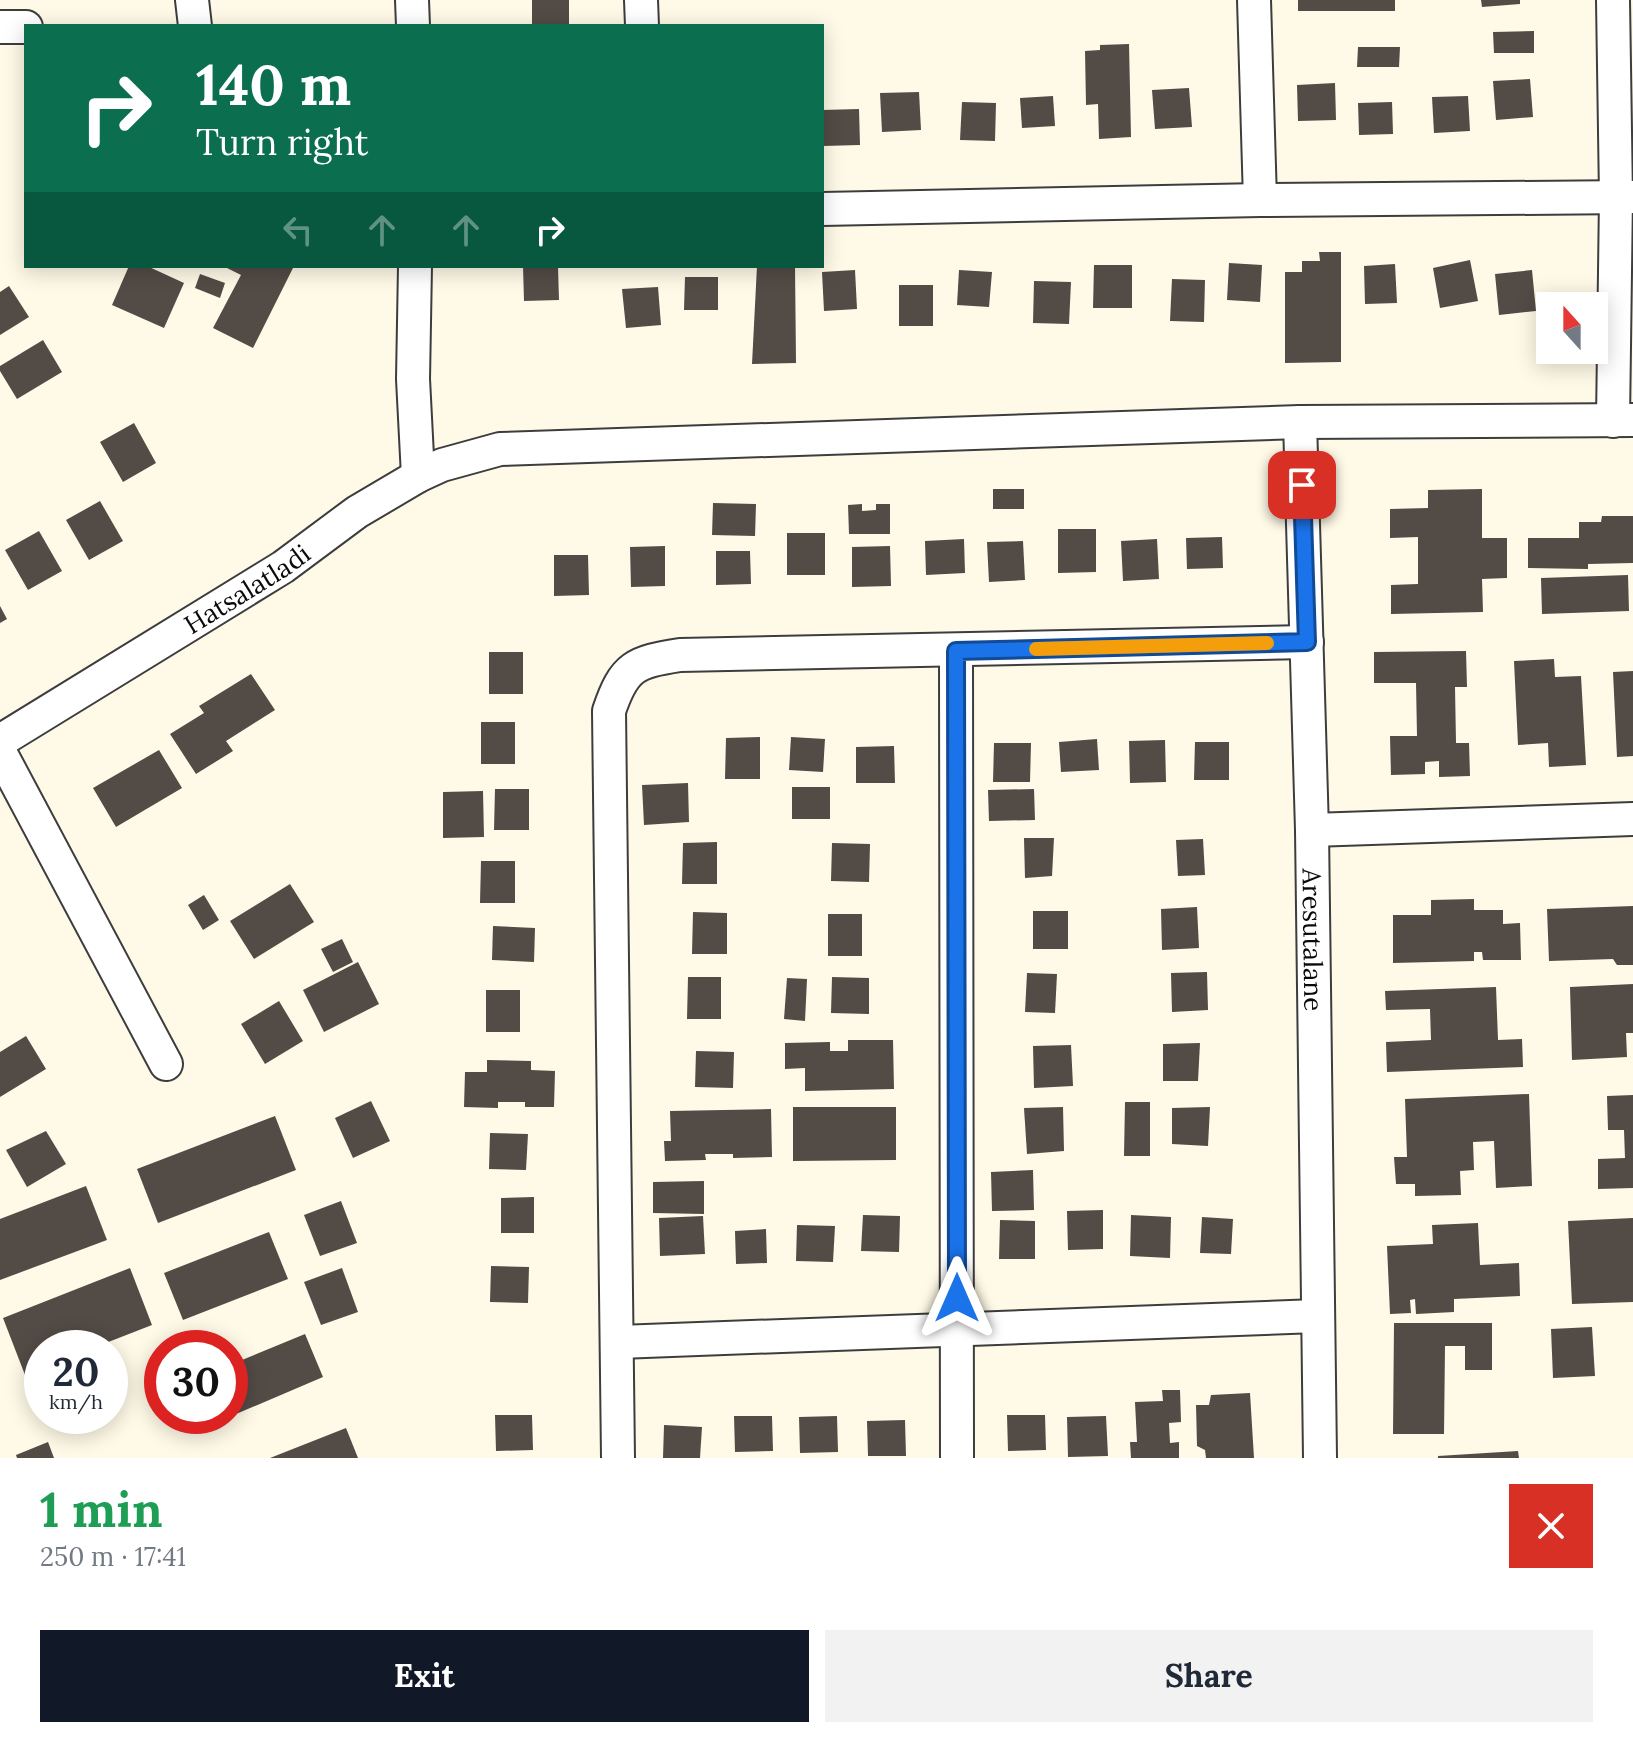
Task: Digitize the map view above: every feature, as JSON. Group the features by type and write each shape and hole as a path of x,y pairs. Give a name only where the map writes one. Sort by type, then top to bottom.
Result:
{"street":[{"path":"192,0 195,24"},
{"path":"412,0 413,24"},
{"path":"641,0 642,24"},
{"path":"1254,0 1260,200"},
{"path":"1613,0 1624,197 1623,420"},
{"path":"0,27 24,27"},
{"path":"824,209 1260,200 1624,197"},
{"path":"415,268 413,379 418,476"},
{"name":"Hatsalatladi","path":"0,741 283,567 357,512 418,476 442,465 500,449 1300,422 1623,420"},
{"name":"Aresutalane","path":"1300,422 1312,830 1320,1458"},
{"path":"618,1458 609,711 618,685 630,670 650,660 680,655 1307,642"},
{"path":"956,651 957,1458"},
{"path":"0,752 166,1064"},
{"path":"1312,830 1633,819"},
{"path":"619,1342 1317,1316"}],"building":[{"path":"532,0 569,0 569,24 532,24"},
{"path":"1298,0 1395,0 1395,11 1298,11"},
{"path":"1481,0 1520,0 1520,4 1482,7"},
{"path":"1534,31 1534,53 1494,53 1493,32"},
{"path":"1129,44 1131,137 1099,139 1098,104 1086,105 1085,51 1100,50 1100,45"},
{"path":"1358,47 1400,47 1399,67 1357,67"},
{"path":"1530,79 1533,117 1496,120 1493,81"},
{"path":"1335,83 1336,120 1298,121 1297,85"},
{"path":"1189,88 1192,127 1155,129 1152,90"},
{"path":"919,92 921,130 882,132 880,93"},
{"path":"1053,96 1055,126 1022,128 1020,98"},
{"path":"1468,96 1470,131 1434,133 1432,97"},
{"path":"962,102 996,103 995,141 960,140"},
{"path":"1392,102 1393,134 1359,135 1358,103"},
{"path":"859,109 860,145 824,146 824,110"},
{"path":"1319,252 1341,252 1341,362 1285,363 1285,272 1302,272 1302,261 1320,261"},
{"path":"1470,260 1478,301 1440,308 1433,268"},
{"path":"1229,263 1262,265 1260,302 1227,300"},
{"path":"1395,264 1397,303 1365,304 1364,266"},
{"path":"1094,265 1132,265 1132,308 1093,308"},
{"path":"128,268 151,268 184,283 164,328 112,305"},
{"path":"227,268 293,268 253,348 213,328 241,275"},
{"path":"523,268 558,268 559,300 524,301"},
{"path":"757,268 795,268 796,363 752,364"},
{"path":"855,270 857,309 824,311 822,272"},
{"path":"959,270 992,272 989,307 957,305"},
{"path":"1532,270 1536,311 1499,315 1495,274"},
{"path":"200,274 225,283 220,298 195,288"},
{"path":"685,277 718,277 718,310 684,310"},
{"path":"1172,279 1205,280 1204,322 1170,321"},
{"path":"1034,281 1071,282 1069,324 1033,323"},
{"path":"899,285 933,285 933,326 899,326"},
{"path":"9,286 29,317 0,335 0,292"},
{"path":"658,287 661,325 626,328 622,289"},
{"path":"43,340 62,372 17,399 0,366"},
{"path":"134,423 156,463 123,482 100,442"},
{"path":"993,489 1024,489 1024,509 993,509"},
{"path":"1482,489 1482,538 1507,538 1507,578 1482,579 1483,612 1391,614 1391,585 1418,584 1418,537 1390,538 1390,509 1428,508 1428,490"},
{"path":"100,501 123,541 89,560 66,520"},
{"path":"713,503 756,504 755,536 712,535"},
{"path":"862,504 862,511 876,510 876,504 890,504 890,534 849,534 848,505"},
{"path":"1602,516 1633,516 1633,563 1588,564 1588,569 1528,568 1528,538 1579,538 1579,522 1601,522"},
{"path":"1058,529 1096,529 1096,572 1058,573"},
{"path":"39,531 62,571 28,590 5,550"},
{"path":"787,533 825,533 825,575 787,575"},
{"path":"1222,537 1223,568 1187,569 1186,538"},
{"path":"964,539 965,573 926,575 925,541"},
{"path":"1157,539 1159,579 1123,581 1121,541"},
{"path":"1023,541 1025,580 989,582 987,542"},
{"path":"665,546 665,586 631,587 630,547"},
{"path":"890,546 891,586 852,587 852,547"},
{"path":"716,551 750,551 751,584 716,585"},
{"path":"554,555 588,555 589,595 554,596"},
{"path":"1628,575 1629,611 1542,614 1541,578"},
{"path":"0,606 7,619 0,623"},
{"path":"1466,651 1467,687 1455,687 1456,743 1469,743 1470,776 1439,777 1439,761 1425,762 1425,774 1391,775 1390,736 1417,736 1416,683 1374,683 1374,652"},
{"path":"489,652 523,652 523,694 489,694"},
{"path":"1554,659 1555,677 1581,676 1586,765 1549,767 1548,743 1518,745 1514,661"},
{"path":"1633,671 1633,756 1617,757 1613,672"},
{"path":"251,674 275,710 226,741 233,751 196,774 170,734 204,713 199,706"},
{"path":"481,722 515,722 515,764 481,764"},
{"path":"760,737 760,779 725,779 726,738"},
{"path":"791,737 825,739 823,772 789,770"},
{"path":"1097,739 1099,770 1061,772 1059,742"},
{"path":"1165,740 1166,782 1130,783 1129,741"},
{"path":"1195,742 1229,742 1229,780 1194,780"},
{"path":"994,743 1031,743 1030,782 993,782"},
{"path":"894,746 895,783 856,783 856,747"},
{"path":"159,750 182,788 116,827 93,788"},
{"path":"688,783 689,822 644,825 642,785"},
{"path":"792,787 830,787 830,819 792,819"},
{"path":"495,789 529,789 529,830 494,830"},
{"path":"1034,789 1035,820 989,821 988,790"},
{"path":"483,791 484,837 443,838 443,792"},
{"path":"1024,838 1054,838 1052,876 1025,878"},
{"path":"1203,839 1205,875 1178,876 1176,840"},
{"path":"717,842 717,884 682,884 683,843"},
{"path":"832,843 870,844 869,882 831,881"},
{"path":"481,861 515,861 515,903 480,903"},
{"path":"290,884 314,922 254,959 230,921"},
{"path":"204,895 219,920 203,930 188,905"},
{"path":"1474,899 1474,910 1503,910 1503,924 1520,923 1521,960 1483,960 1482,952 1474,952 1474,961 1393,963 1393,915 1431,915 1431,900"},
{"path":"1633,906 1633,965 1617,965 1613,959 1549,961 1547,909"},
{"path":"1197,907 1199,948 1162,950 1161,909"},
{"path":"1033,911 1068,911 1068,949 1033,949"},
{"path":"693,912 727,913 727,954 692,954"},
{"path":"828,914 862,914 862,956 828,956"},
{"path":"493,926 535,928 534,962 492,960"},
{"path":"342,939 353,962 333,972 321,949"},
{"path":"358,962 379,1004 324,1032 303,990"},
{"path":"1207,972 1208,1010 1172,1012 1171,973"},
{"path":"1027,973 1057,974 1055,1013 1025,1012"},
{"path":"688,977 721,977 721,1019 687,1019"},
{"path":"832,977 869,978 869,1014 831,1013"},
{"path":"787,978 807,979 805,1021 784,1019"},
{"path":"1633,984 1633,1033 1626,1033 1627,1057 1572,1060 1570,987"},
{"path":"1496,987 1498,1040 1522,1039 1523,1067 1387,1072 1386,1042 1431,1040 1430,1009 1386,1010 1385,991"},
{"path":"486,990 520,990 520,1032 486,1032"},
{"path":"279,1001 303,1041 265,1064 241,1024"},
{"path":"26,1036 46,1069 0,1097 0,1052"},
{"path":"848,1040 893,1040 894,1089 805,1091 805,1068 785,1069 785,1043 830,1042 830,1051 848,1051"},
{"path":"1200,1043 1198,1081 1163,1081 1163,1044"},
{"path":"1071,1045 1073,1086 1034,1088 1033,1046"},
{"path":"696,1051 734,1052 733,1088 695,1087"},
{"path":"487,1060 531,1061 531,1070 555,1071 554,1107 525,1107 525,1102 498,1102 498,1108 464,1107 465,1072 487,1072"},
{"path":"1529,1094 1532,1186 1496,1188 1494,1141 1473,1142 1474,1170 1460,1171 1461,1195 1415,1196 1415,1184 1396,1184 1394,1157 1407,1157 1405,1099"},
{"path":"1633,1095 1633,1188 1598,1189 1598,1159 1625,1158 1624,1130 1608,1130 1607,1096"},
{"path":"371,1101 390,1141 353,1158 335,1118"},
{"path":"1125,1102 1150,1102 1150,1156 1124,1156"},
{"path":"793,1107 896,1107 896,1160 793,1161"},
{"path":"1063,1107 1064,1151 1027,1154 1024,1108"},
{"path":"1210,1107 1208,1146 1172,1144 1172,1108"},
{"path":"771,1109 772,1157 733,1158 733,1154 705,1154 706,1160 665,1161 664,1141 671,1141 670,1111"},
{"path":"275,1116 296,1170 158,1223 137,1169"},
{"path":"46,1131 66,1164 27,1187 6,1150"},
{"path":"490,1133 528,1134 526,1170 489,1169"},
{"path":"1033,1170 1034,1210 992,1211 991,1172"},
{"path":"704,1181 704,1214 653,1213 653,1182"},
{"path":"86,1186 107,1240 0,1280 0,1219"},
{"path":"534,1197 534,1233 501,1233 501,1198"},
{"path":"341,1201 357,1243 320,1256 304,1215"},
{"path":"1103,1210 1103,1249 1068,1250 1067,1211"},
{"path":"863,1215 900,1216 899,1252 861,1251"},
{"path":"1131,1215 1171,1217 1170,1258 1130,1256"},
{"path":"703,1216 705,1254 660,1256 659,1218"},
{"path":"1202,1217 1233,1219 1231,1254 1200,1253"},
{"path":"1633,1218 1633,1302 1572,1304 1568,1221"},
{"path":"1000,1220 1035,1221 1035,1259 999,1259"},
{"path":"1478,1223 1480,1265 1519,1263 1520,1296 1454,1299 1454,1312 1416,1314 1415,1299 1410,1300 1411,1313 1390,1314 1387,1246 1433,1244 1432,1225"},
{"path":"797,1225 835,1226 833,1262 796,1261"},
{"path":"766,1229 767,1263 736,1264 735,1231"},
{"path":"269,1232 288,1279 183,1320 164,1273"},
{"path":"491,1266 529,1267 528,1303 490,1302"},
{"path":"130,1268 152,1325 128,1334 128,1330 24,1330 24,1372 3,1318"},
{"path":"342,1268 358,1312 321,1325 304,1282"},
{"path":"1394,1323 1492,1323 1492,1370 1465,1370 1465,1346 1445,1346 1444,1434 1393,1434"},
{"path":"1592,1327 1595,1376 1553,1378 1551,1329"},
{"path":"305,1334 323,1377 248,1409 248,1358"},
{"path":"1162,1390 1180,1390 1181,1422 1169,1423 1170,1443 1179,1442 1179,1458 1131,1458 1130,1442 1137,1442 1135,1402 1163,1401"},
{"path":"1250,1393 1254,1458 1206,1458 1205,1450 1197,1446 1196,1405 1209,1405 1211,1395"},
{"path":"495,1415 532,1415 533,1450 496,1451"},
{"path":"1007,1415 1045,1415 1046,1450 1008,1451"},
{"path":"734,1416 772,1416 773,1451 735,1452"},
{"path":"837,1416 838,1452 800,1453 799,1417"},
{"path":"1106,1416 1108,1456 1068,1457 1067,1417"},
{"path":"905,1420 906,1456 868,1456 867,1421"},
{"path":"664,1425 702,1427 700,1458 663,1458"},
{"path":"346,1428 358,1458 270,1458"},
{"path":"48,1442 54,1458 17,1458 16,1455"},
{"path":"1518,1451 1519,1458 1438,1458 1438,1456"}],"slow traffic":[{"path":"1036,649 1267,643"}],"route":[{"path":"957,1298 956,651 1307,642 1302,485"}]}
